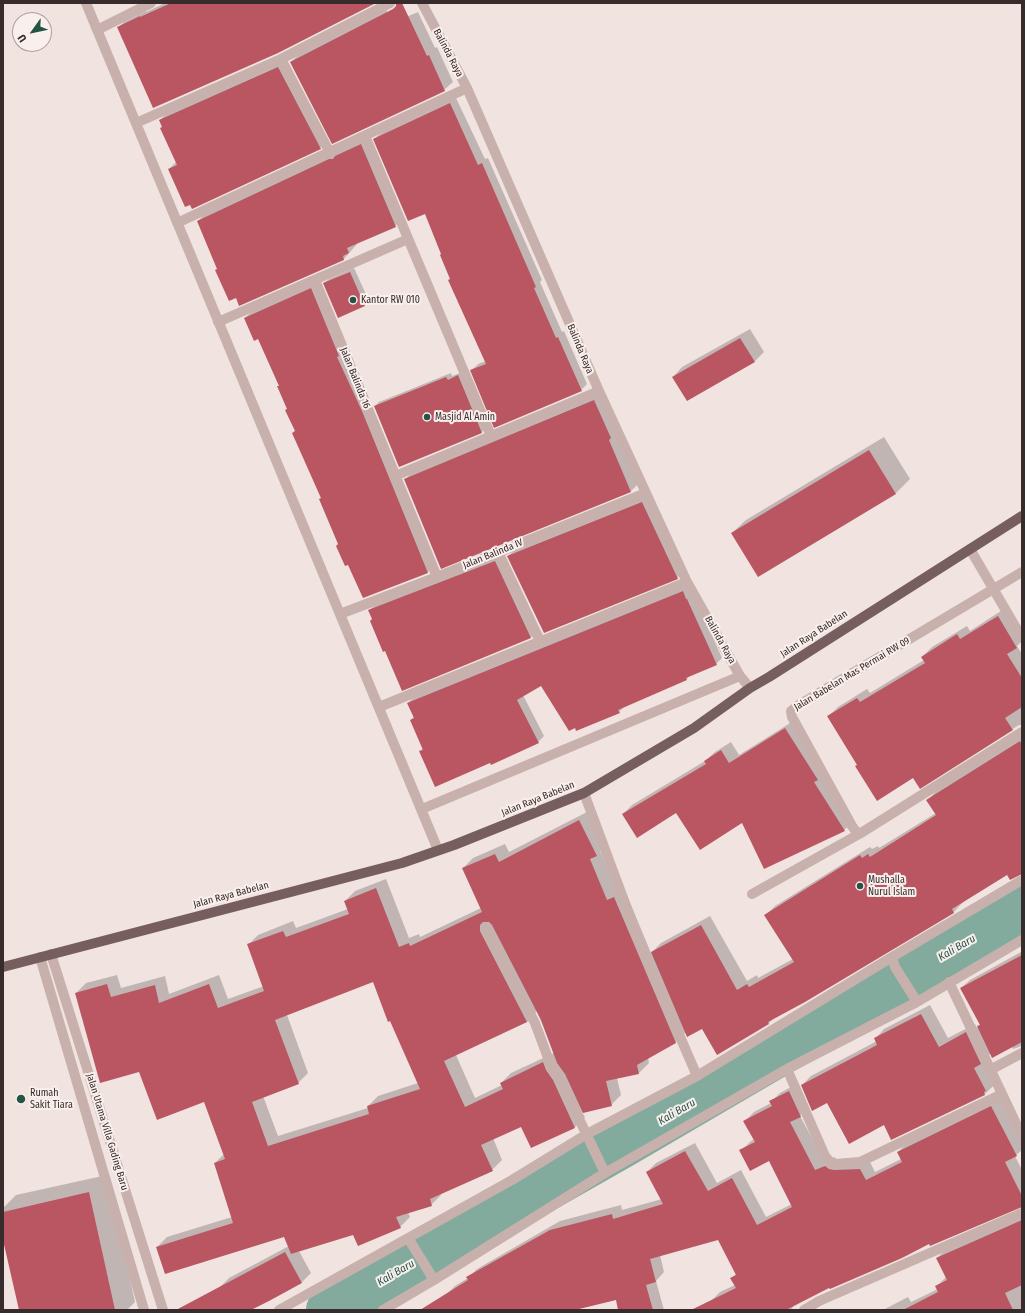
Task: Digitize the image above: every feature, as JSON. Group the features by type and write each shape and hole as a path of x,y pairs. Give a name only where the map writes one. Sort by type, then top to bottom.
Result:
{"main road":[{"name":"Jalan Raya Babelan","path":"3,967 402,862 454,845 584,793 694,728 750,688 1022,516"}],"street":[{"path":"86,3 438,850"},
{"path":"97,30 151,3"},
{"path":"136,123 281,59 390,3"},
{"name":"Balinda Raya","path":"422,3 467,88 599,392 687,582 740,676 750,688"},
{"path":"281,59 330,152"},
{"path":"177,223 467,88"},
{"path":"365,136 491,436"},
{"path":"218,322 408,239"},
{"name":"Jalan Balinda 16","path":"315,280 437,577"},
{"path":"395,476 599,392"},
{"name":"Jalan Balinda IV","path":"340,614 437,577 646,493"},
{"path":"970,548 1022,638"},
{"path":"498,552 540,641"},
{"name":"Jalan Babelan Mas Permai RW 09","path":"858,834 852,826 792,717 791,711 1022,572"},
{"path":"379,707 687,582"},
{"path":"422,809 740,676"},
{"path":"752,894 858,834 1022,732"},
{"path":"584,793 642,949 697,1076"},
{"path":"279,1310 411,1243 512,1180 697,1076 892,956 1022,880"},
{"path":"486,928 535,1023 551,1066 559,1077 604,1171"},
{"path":"383,1310 604,1171 787,1069 949,982 1022,940"},
{"name":"Jalan Utama Villa Gading Baru","path":"52,954 163,1310"},
{"path":"892,956 896,967 916,999"},
{"name":"Jalan Utama Villa Gading Baru","path":"40,957 144,1310"},
{"path":"949,982 1022,1136"},
{"path":"990,1070 1022,1053"},
{"path":"787,1069 824,1156 831,1163 835,1164 860,1162 1002,1094"},
{"path":"804,1310 815,1307 1022,1213"},
{"path":"411,1243 432,1278"}],"building":[{"path":"171,3 376,3 278,53 153,108 117,27"},
{"path":"396,3 402,3 427,56 429,55 445,91 332,144 290,62 393,9 396,6"},
{"path":"278,67 321,149 192,209 190,205 185,207 168,169 177,165 160,128 162,127 159,120"},
{"path":"450,103 478,165 482,163 536,287 534,288 582,391 494,428 470,370 486,364 448,280 450,279 425,214 408,221 373,139"},
{"path":"361,144 396,227 347,248 349,253 343,256 344,260 239,306 236,298 229,301 215,270 217,269 197,221 329,159 333,159 335,156"},
{"path":"350,272 365,306 338,318 323,283"},
{"path":"311,288 339,356 337,357 362,411 428,573 363,598 348,565 345,566 336,546 338,544 319,499 321,498 292,433 295,431 285,410 287,409 277,386 279,386 258,339 254,341 244,318"},
{"path":"740,338 755,362 687,401 672,377"},
{"name":"Masjid Al Amin","path":"458,375 482,433 399,467 374,406 446,377 448,380"},
{"path":"594,400 611,438 609,440 631,492 441,569 404,479"},
{"path":"869,450 896,494 758,577 731,533"},
{"path":"642,502 678,579 544,633 507,556"},
{"path":"495,561 531,638 402,691 385,651 383,652 370,621 372,619 368,610"},
{"path":"683,591 717,665 686,678 687,680 618,710 620,713 576,731 575,728 569,731 541,686 517,700 539,743 491,765 490,763 435,787 419,751 423,750 410,720 414,718 407,703"},
{"path":"998,616 1017,648 1007,654 1022,678 1022,707 1005,718 1013,730 920,789 913,778 877,801 855,766 857,765 827,716 857,698 860,702 925,663 921,657 957,634 960,639"},
{"path":"785,728 818,780 814,782 845,831 764,869 742,823 700,850 676,813 637,838 622,814 706,764 704,761 721,750 729,763"},
{"path":"1020,741 1022,745 1022,874 1010,880 1007,875 952,909 954,913 805,1002 768,1022 769,1024 717,1055 702,1029 687,1037 651,952 701,925 737,990 747,984 749,987 794,962 764,915 860,855 862,858 868,854 870,857 936,815 926,800"},
{"path":"579,820 597,856 590,859 607,900 614,897 676,1043 637,1065 639,1074 606,1081 612,1106 583,1113 565,1074 557,1063 541,1020 492,925 489,922 483,922 480,925 480,931 527,1022 444,1061 465,1107 503,1089 500,1083 543,1062 575,1128 531,1148 521,1127 481,1145 493,1171 430,1199 432,1206 396,1217 401,1228 358,1246 353,1235 291,1254 284,1237 165,1274 156,1247 233,1223 214,1163 225,1159 204,1102 157,1120 139,1072 100,1083 75,993 107,984 111,997 155,985 159,1003 209,984 218,1008 264,991 247,944 283,931 286,937 349,914 344,901 376,888 399,947 409,943 410,946 482,912 462,868 495,854 499,862","holes":["373,982 388,1022 390,1021 420,1089 367,1106 369,1114 268,1146 252,1102 299,1084 275,1020"]},
{"path":"1022,955 1022,1042 992,1058 977,1026 980,1025 960,988"},
{"path":"921,1014 939,1047 966,1032 981,1064 974,1068 986,1091 984,1092 985,1095 891,1140 884,1125 849,1144 827,1103 812,1111 801,1085 877,1045 874,1038"},
{"path":"789,1091 801,1117 790,1122 815,1170 825,1166 834,1170 860,1169 866,1180 902,1162 897,1152 991,1106 1017,1156 1005,1162 1022,1196 1022,1207 930,1246 929,1244 902,1258 830,1289 829,1288 786,1310 691,1310 736,1288 730,1278 736,1275 718,1240 650,1259 656,1282 646,1285 653,1310 618,1310 616,1300 575,1310 420,1310 468,1280 466,1277 550,1230 612,1214 613,1219 663,1204 646,1172 685,1151 708,1191 732,1178 757,1225 792,1207 769,1161 750,1171 739,1150 755,1142 743,1121 772,1106 769,1101"},
{"path":"89,1192 115,1310 19,1310 3,1240 3,1212"},
{"path":"1022,1220 1022,1285 1005,1293 1013,1310 903,1310 938,1292 935,1286 947,1280 936,1258"},
{"path":"285,1252 302,1283 269,1301 251,1310 176,1310"}],"waterway":[{"name":"Kali Baru","path":"330,1310 624,1143 1022,910"}],"place":[{"name":"Kantor RW 010","path":"353,300"},
{"name":"Masjid Al Amin","path":"427,417"},
{"name":"Mushalla Nurul Islam","path":"860,886"},
{"name":"Rumah Sakit Tiara","path":"21,1099"}]}
